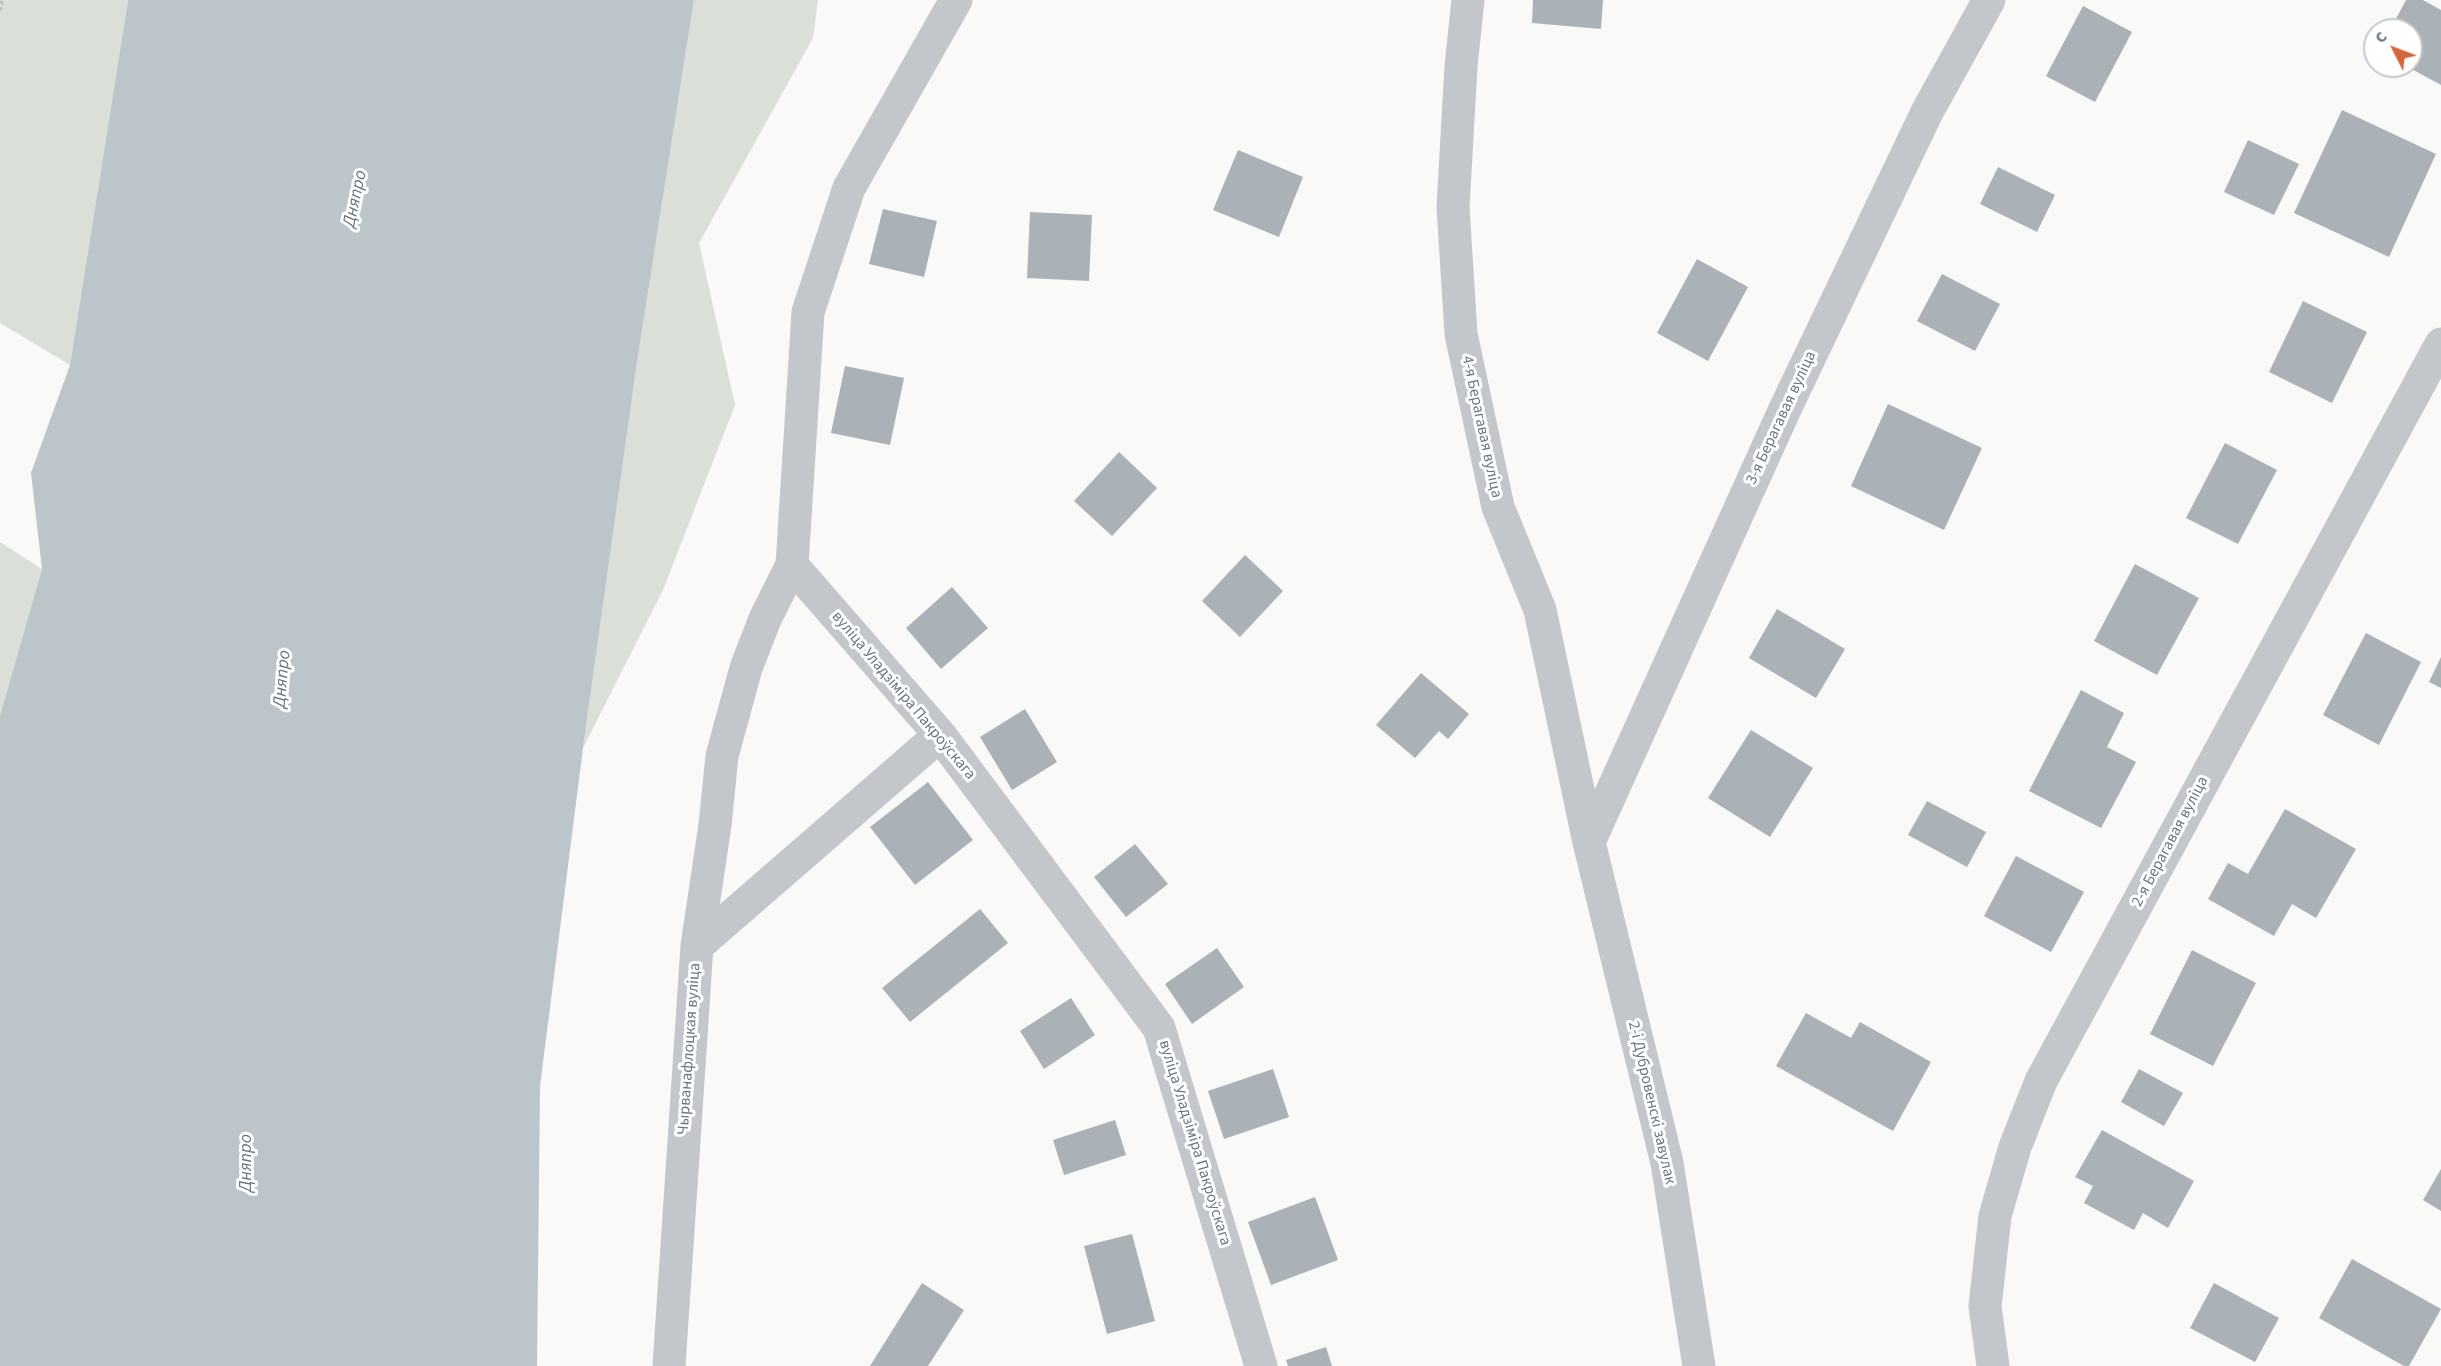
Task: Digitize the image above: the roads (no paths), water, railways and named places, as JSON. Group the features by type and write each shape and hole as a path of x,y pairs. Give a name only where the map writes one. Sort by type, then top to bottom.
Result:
{"street":[{"path":"697,946 715,825 722,756 746,668 765,619 792,565 808,312 849,188 956,0"},
{"name":"4-я Берагавая вуліца","path":"1468,0 1461,66 1454,207 1461,334 1498,507 1540,610 1589,842"},
{"name":"3-я Берагавая вуліца","path":"1589,842 1800,377 1927,112 1989,0"},
{"name":"2-я Берагавая вуліца","path":"1992,1366 1985,1306 1995,1216 2015,1147 2042,1081 2441,344"},
{"name":"вуліца Уладзіміра Пакроўскага","path":"792,565 940,735 1159,1028 1261,1366"},
{"name":"Чырванафлоцкая вуліца","path":"669,1366 697,946 940,735"},
{"name":"2-і Дубровенскі завулак","path":"1589,842 1667,1162 1699,1366"}],"water":[{"name":"Дняпро","path":"128,0 694,0 637,362 583,748 540,1086 537,1366 0,1366 0,716 42,569 31,473 70,365"}]}
